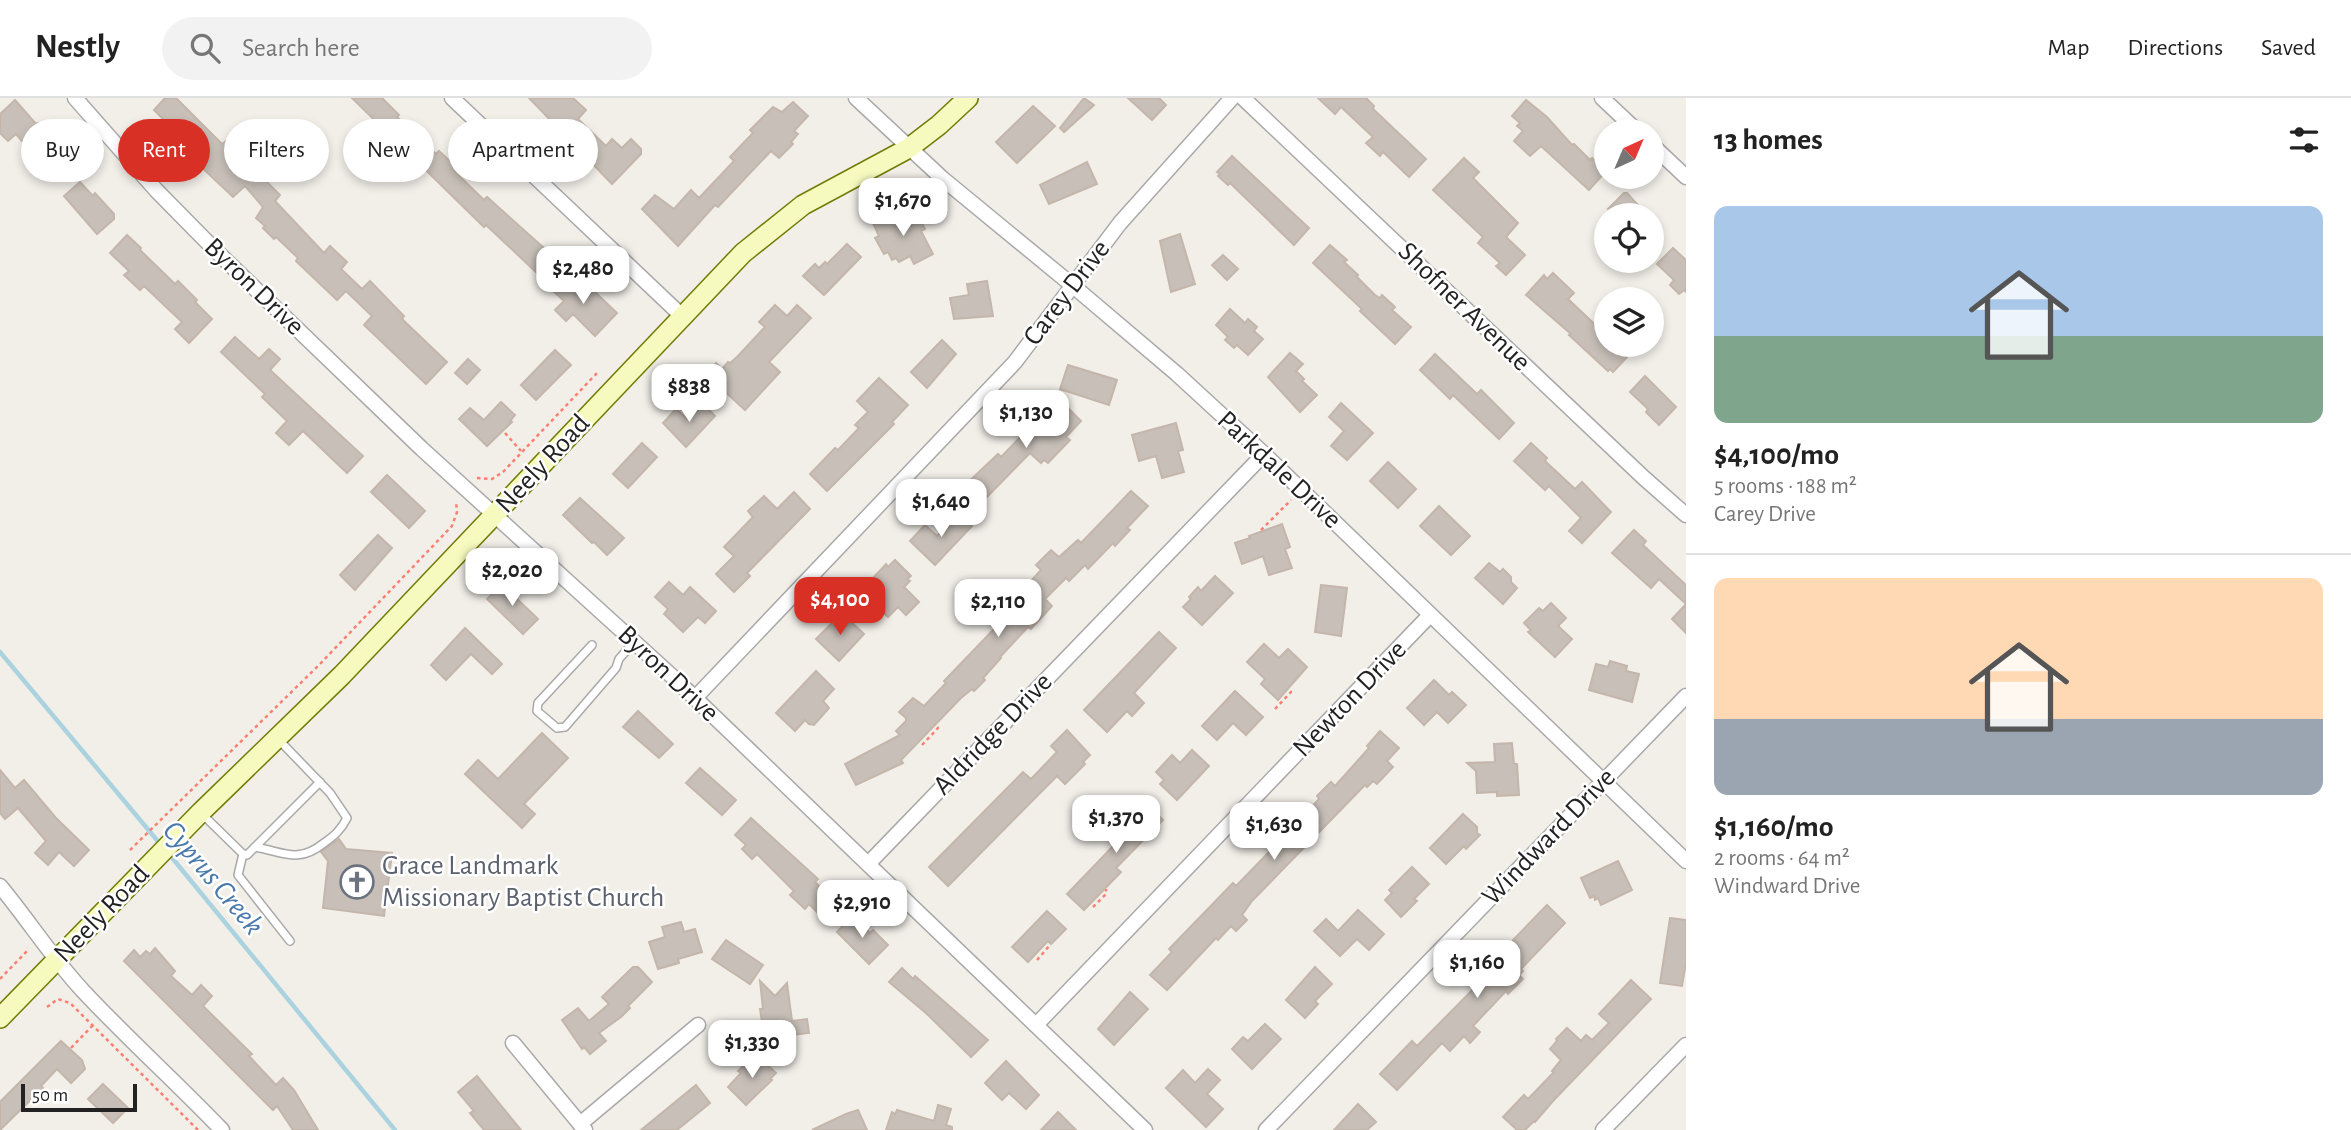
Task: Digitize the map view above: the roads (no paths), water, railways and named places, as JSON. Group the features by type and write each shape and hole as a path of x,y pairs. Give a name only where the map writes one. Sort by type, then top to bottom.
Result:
{"street":[{"name":"Byron Drive","path":"75,98 191,227 413,441 635,641 1145,1130"},
{"path":"452,98 683,317"},
{"name":"Parkdale Drive","path":"856,98 965,199 1177,374 1264,454 1686,861"},
{"name":"Neely Road","path":"0,1018 201,812 351,666 743,253 803,205 909,148 968,98"},
{"name":"Carey Drive","path":"695,698 1015,362 1120,223 1232,98"},
{"name":"Shofner Avenue","path":"1243,98 1636,471 1686,515"},
{"path":"1602,98 1624,119"},
{"path":"1664,156 1686,177"},
{"name":"Aldridge Drive","path":"869,863 1264,454"},
{"name":"Newton Drive","path":"1036,1025 1430,615"},
{"name":"Windward Drive","path":"1266,1130 1686,696"},
{"path":"0,886 84,992 222,1130"},
{"path":"513,1043 583,1127 698,1025"},
{"path":"1603,1130 1686,1045"}],"lane":[{"path":"592,645 538,703 537,711 557,728 565,727 616,668 635,641"},
{"path":"255,847 290,856 303,856 317,849 341,829 347,818 320,782 277,738"},
{"path":"201,812 247,855 320,782"},
{"path":"243,854 238,875 290,941"}],"waterway":[{"name":"Cyprus Creek","path":"0,652 161,845"},
{"name":"Cyprus Creek","path":"169,854 395,1130"}],"place":[{"name":"Grace Landmark Missionary Baptist Church","path":"357,882"}]}
